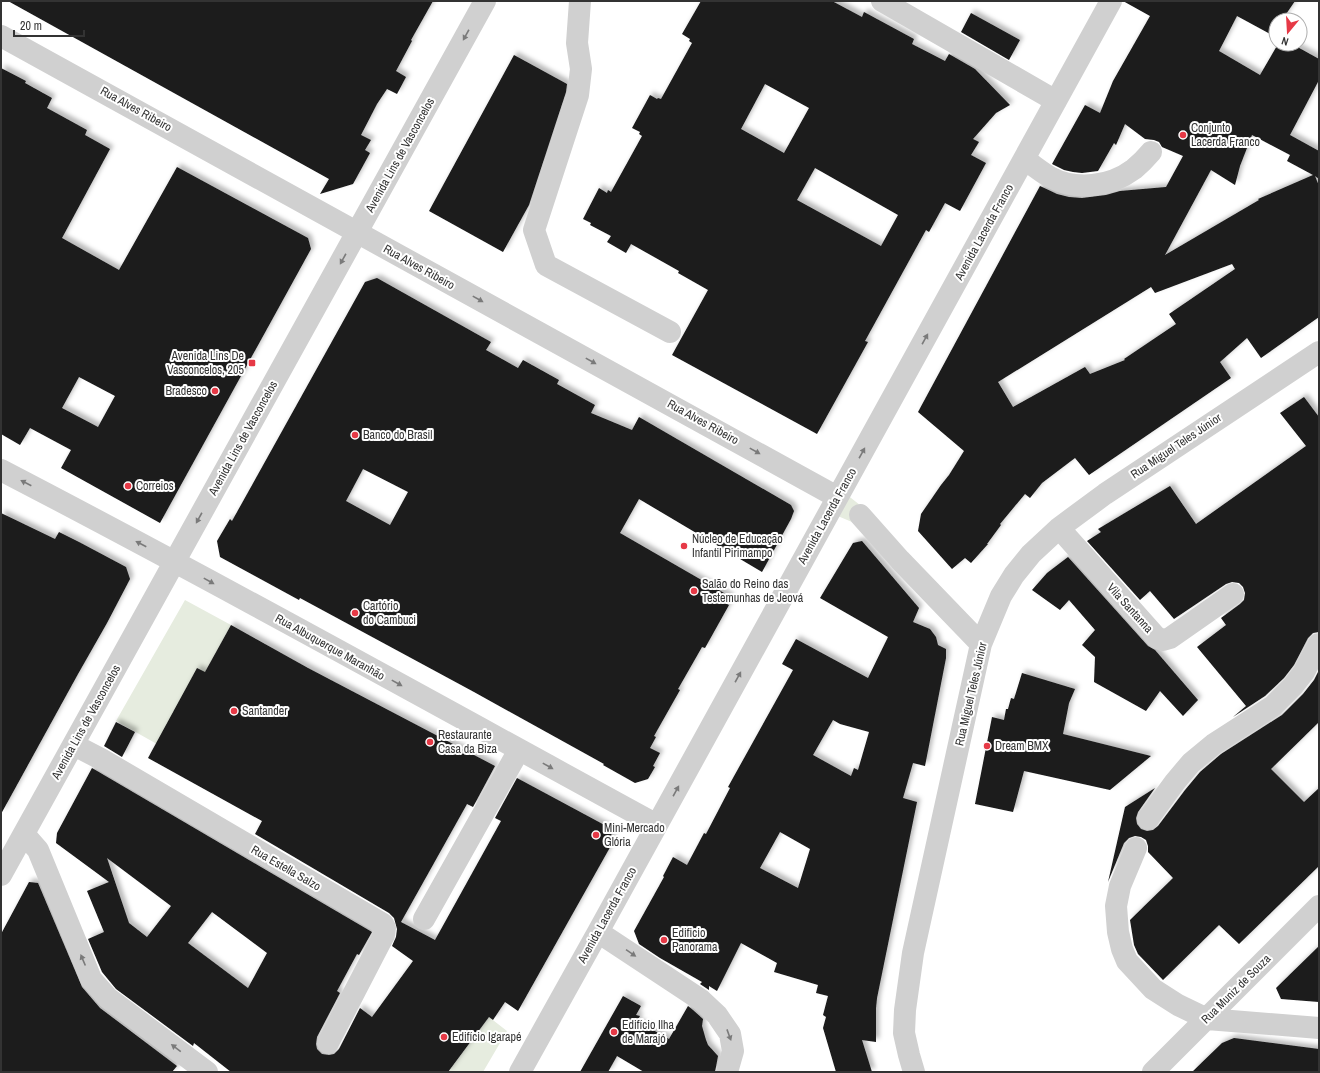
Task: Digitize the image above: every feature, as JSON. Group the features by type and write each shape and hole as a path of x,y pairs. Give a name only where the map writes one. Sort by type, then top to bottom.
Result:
{"street":[{"name":"Avenida Lins de Vasconcelos","path":"1,875 485,1"},
{"path":"580,1 577,42 582,69 578,95 534,230 546,265 670,332"},
{"path":"882,1 1056,101"},
{"name":"Avenida Lacerda Franco","path":"520,1072 1111,1"},
{"name":"Rua Alves Ribeiro","path":"1,36 838,497"},
{"path":"1024,159 1049,177 1064,183 1083,186 1115,180 1133,169 1151,152"},
{"name":"Rua Miguel Teles Júnior","path":"914,1072 904,1033 904,1010 912,960 981,644 1001,596 1014,574 1031,554 1059,528 1105,494 1319,352"},
{"name":"Rua Albuquerque Maranhão","path":"1,470 175,562 657,825"},
{"path":"860,515 900,560 981,644"},
{"name":"Vila Santanna","path":"1059,528 1157,638 1163,640 1170,638 1233,594"},
{"path":"1148,819 1191,763 1214,744 1273,706 1293,686 1304,672 1319,644"},
{"name":"Rua Estella Salzo","path":"74,745 101,759 383,924 385,928 384,935 328,1043"},
{"path":"424,919 519,750"},
{"path":"24,834 38,850 91,979 108,998 207,1072"},
{"path":"1136,848 1120,886 1116,906 1122,949 1127,961 1153,989 1178,1005 1207,1019 1319,1028"},
{"name":"Rua Muniz de Souza","path":"1153,1072 1319,906"},
{"path":"598,932 701,1000 717,1015 730,1034 733,1051 727,1072"}],"shaded area":[{"path":"846,494 865,509 859,525 833,514"},
{"path":"185,600 231,625 164,748 116,721"},
{"path":"489,1017 507,1031 483,1072 448,1072"}],"building":[{"path":"8,1 433,1 411,40 412,41 396,71 406,77 397,94 387,89 377,104 361,135 371,140 365,150 370,153 353,184 320,194 329,179"},
{"path":"701,1 832,1 862,17 864,12 914,39 912,44 945,61 949,54 975,69 1010,105 996,113 973,139 979,142 971,155 986,163 960,211 945,203 929,232 926,230 865,341 868,342 817,434 672,355 708,290 678,273 679,271 631,244 626,253 607,242 611,236 590,225 591,223 583,219 599,188 607,193 608,190 611,192 642,136 639,134 640,132 632,128 650,95 657,99 661,99 692,43 689,41 690,39 682,34","holes":["765,84 809,108 784,153 741,129","815,168 898,215 881,246 797,200"]},
{"path":"1123,1 1295,1 1287,12 1268,12 1268,33 1237,16 1219,51 1260,75 1273,52 1306,52 1319,59 1319,80 1290,135 1319,151 1319,179 1315,176 1319,186 1319,317 1261,358 1247,338 1220,362 1231,378 1089,475 1075,458 1042,483 1030,498 1025,494 1000,524 1001,525 988,544 971,563 965,558 952,569 918,531 921,514 964,451 918,412 1040,186 1057,194 1082,198 1106,195 1120,191 1166,187 1183,156 1162,147 1159,142 1145,139 1125,124 1116,145 1114,143 1098,171 1082,173 1073,172 1064,170 1052,164 1085,105 1100,113 1113,81 1150,16","holes":["1252,135 1290,155 1287,161 1313,175 1258,199 1259,200 1165,255 1211,170 1235,185 1240,166","1232,264 1235,269 1169,314 1176,324 1124,359 1125,360 1090,374 1085,367 1013,407 998,382 1151,287 1155,293"]},
{"path":"971,13 1020,40 1009,60 961,32"},
{"path":"514,55 567,84 566,92 529,205 503,252 429,211"},
{"path":"1,68 26,81 25,83 52,98 47,108 87,130 85,135 110,149 62,238 119,270 177,167 308,238 311,249 160,523 61,468 71,450 30,428 20,445 1,434","holes":["79,377 115,396 98,427 62,408"]},
{"path":"377,278 491,342 486,350 518,368 523,360 559,380 557,384 595,405 591,413 632,430 639,417 791,505 794,511 791,519 762,572 639,499 620,533 731,597 727,604 729,605 705,648 702,647 654,736 656,737 650,748 660,753 653,766 655,767 648,779 635,783 603,765 604,764 474,692 300,598 299,600 220,557 217,541 230,519 232,521 365,282","holes":["363,469 408,492 390,525 346,501"]},
{"path":"1304,397 1319,417 1319,632 1313,633 1308,638 1294,665 1284,678 1265,696 1233,717 1246,706 1197,647 1226,625 1221,618 1244,600 1245,593 1243,587 1239,583 1232,582 1226,584 1174,619 1150,591 1140,600 1087,541 1101,532 1098,529 1170,486 1196,524 1306,446 1280,413"},
{"path":"1,513 55,539 59,532 79,542 126,567 130,579 1,814"},
{"path":"862,541 919,608 913,622 930,629 936,637 938,645 946,649 946,658 925,766 913,763 903,798 917,802 877,998 876,1042 862,1040 872,1072 836,1072 823,1028 826,1017 823,1015 828,996 816,993 818,985 774,972 777,963 741,943 717,991 709,986 709,990 700,984 702,982 639,944 634,931 664,877 663,876 673,857 687,865 704,833 706,834 730,788 728,787 793,670 782,664 796,639 868,678 888,637 820,598 853,543","holes":["833,720 840,724 869,732 858,770 854,768 851,776 813,755","780,832 810,849 798,888 760,868"]},
{"path":"1068,557 1148,646 1155,650 1198,700 1183,716 1160,691 1146,711 1094,682 1095,657 1082,645 1095,630 1069,600 1060,610 1032,590 1047,573"},
{"path":"231,625 308,668 495,766 473,807 467,804 401,922 435,940 501,821 495,818 517,778 610,828 613,842 518,1011 505,1002 493,1020 489,1017 448,1072 231,1072 194,1043 193,1046 116,989 102,972 88,939 104,932 87,891 109,882 56,843 57,833 92,768 372,932 359,955 357,954 337,991 340,993 317,1037 317,1049 322,1054 334,1054 339,1049 360,1008 372,1017 413,961 392,946 396,937 397,929 394,918 389,913 255,834 262,821 148,758 197,668 205,672","holes":["107,858 171,906 147,937 129,923","212,912 267,953 248,988 188,943"]},
{"path":"1319,670 1319,722 1271,769 1304,802 1319,788 1319,866 1239,944 1219,925 1163,980 1138,954 1134,945 1130,920 1173,878 1148,852 1146,840 1135,836 1129,838 1124,843 1108,882 1125,807 1155,788 1138,812 1136,818 1137,824 1141,829 1147,831 1153,830 1158,826 1200,772 1221,754 1282,715 1303,694 1314,680"},
{"path":"1022,673 1075,689 1069,703 1063,734 1151,756 1110,790 1024,771 1013,812 975,804 992,717 1004,720 1006,709 1008,709 1011,698 1014,699"},
{"path":"116,722 135,732 122,757 104,746"},
{"path":"29,882 38,883 82,987 100,1008 177,1066 172,1072 1,1072 1,934"},
{"path":"1319,946 1319,1002 1281,999 1276,988"},
{"path":"623,996 641,1006 636,1015 640,1016 637,1021 669,1039 688,1006 693,1010 703,1019 702,1026 708,1045 718,1056 715,1072 644,1072 617,1056 608,1072 580,1072"},
{"path":"1234,1038 1319,1049 1319,1072 1192,1072 1222,1043"}],"place":[{"name":"Conjunto Lacerda Franco","path":"1183,135"},
{"name":"Avenida Lins De Vasconcelos, 205","path":"252,363"},
{"name":"Bradesco","path":"215,391"},
{"name":"Banco do Brasil","path":"355,435"},
{"name":"Correios","path":"128,486"},
{"name":"Núcleo de Educação Infantil Pirimampo","path":"684,546"},
{"name":"Salão do Reino das Testemunhas de Jeová","path":"694,591"},
{"name":"Cartório do Cambuci","path":"355,613"},
{"name":"Santander","path":"234,711"},
{"name":"Restaurante Casa da Biza","path":"430,742"},
{"name":"Dream BMX","path":"987,746"},
{"name":"Mini-Mercado Glória","path":"596,835"},
{"name":"Edificio Panorama","path":"664,940"},
{"name":"Edifício Ilha de Marajó","path":"614,1032"},
{"name":"Edifício Igarapé","path":"444,1037"}]}
